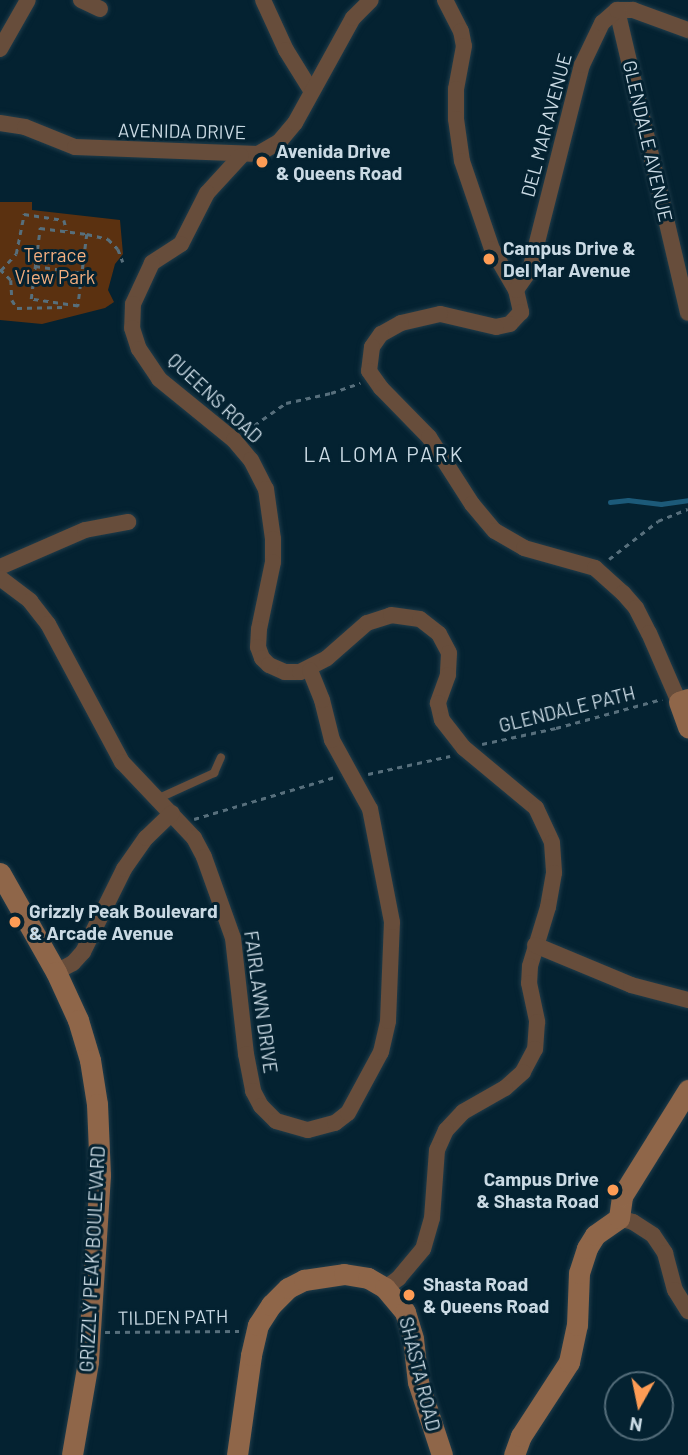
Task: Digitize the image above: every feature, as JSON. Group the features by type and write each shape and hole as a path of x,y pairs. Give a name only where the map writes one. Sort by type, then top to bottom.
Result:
{"street":[{"path":"0,49 28,0"},
{"path":"81,0 100,9"},
{"path":"263,0 286,50 312,92"},
{"name":"AVENIDA DRIVE","path":"0,123 25,127 75,147 242,156 258,154 279,142 295,123 353,18 371,0"},
{"path":"445,0 461,31 464,47 456,89 456,119 462,161 492,250 516,290 521,312 510,324 496,327 440,314 417,317 382,334 372,347 369,365 372,377 429,437 472,504 495,531 524,548 595,568 636,608 681,699 688,727"},
{"path":"617,10 650,13 688,30"},
{"name":"DEL MAR AVENUE","path":"516,290 530,270 582,65 602,23 617,10"},
{"name":"GLENDALE AVENUE","path":"617,10 688,313"},
{"name":"QUEENS ROAD","path":"242,156 207,193 181,244 152,263 133,304 132,328 139,349 159,379 234,440 251,460 266,489 271,514 273,562 258,647 269,665 285,672 310,670"},
{"path":"0,567 85,530 128,522"},
{"name":"FAIRLAWN DRIVE","path":"0,578 30,601 48,624 122,762 194,838 204,857 233,938 246,1054 253,1091 261,1106 276,1121 295,1129 319,1129 335,1123 348,1113 367,1083 383,1041 391,984 393,922 377,838 369,809 332,740 322,700 310,670"},
{"path":"237,1455 256,1331 271,1305 288,1288 304,1280 344,1274 368,1278 385,1288 407,1270 423,1249 432,1218 437,1150 446,1130 463,1112 505,1088 530,1061 537,1036 529,983 535,945 548,907 554,873 544,819 527,798 459,751 439,712 449,653 439,634 419,620 391,615 367,623 310,670"},
{"path":"56,972 73,963 83,952 124,869 146,838 172,813"},
{"name":"GRIZZLY PEAK BOULEVARD","path":"0,873 56,972 78,1020 90,1060 97,1104 100,1175 90,1332 72,1455"},
{"path":"535,945 618,981 688,1000"},
{"path":"619,1219 622,1196 688,1090"},
{"path":"514,1455 521,1436 569,1362 577,1325 577,1289 587,1248 595,1235 619,1219 633,1222 653,1235 665,1253 675,1290 688,1311"},
{"name":"SHASTA ROAD","path":"385,1288 401,1305 408,1320 418,1382 442,1455"}],"lane":[{"path":"157,799 214,773 221,757"}],"path":[{"path":"67,231 64,220 24,214 16,254 1,270 10,280 12,300 17,308 78,306 88,234"},
{"path":"66,306 31,299 40,228 108,239 118,249 123,262"},
{"path":"35,265 84,273"},
{"path":"234,440 286,402 331,393 372,377"},
{"path":"595,568 626,548 658,521 688,509"},
{"name":"GLENDALE PATH","path":"371,774 681,699"},
{"path":"205,815 337,776 337,764 343,761"},
{"name":"TILDEN PATH","path":"90,1332 256,1331"}],"green space":[{"name":"Terrace View Park","path":"0,202 32,202 32,210 120,220 123,254 115,264 108,290 114,302 105,308 42,324 0,320"}],"waterway":[{"path":"610,502 628,500 661,504 688,500"}],"place":[{"name":"Avenida Drive & Queens Road","path":"262,162"},
{"name":"Campus Drive & Del Mar Avenue","path":"489,259"},
{"name":"Grizzly Peak Boulevard & Arcade Avenue","path":"15,922"},
{"name":"Campus Drive & Shasta Road","path":"613,1190"},
{"name":"Shasta Road & Queens Road","path":"409,1295"}],"district":[{"name":"LA LOMA PARK","path":"384,454"}]}
